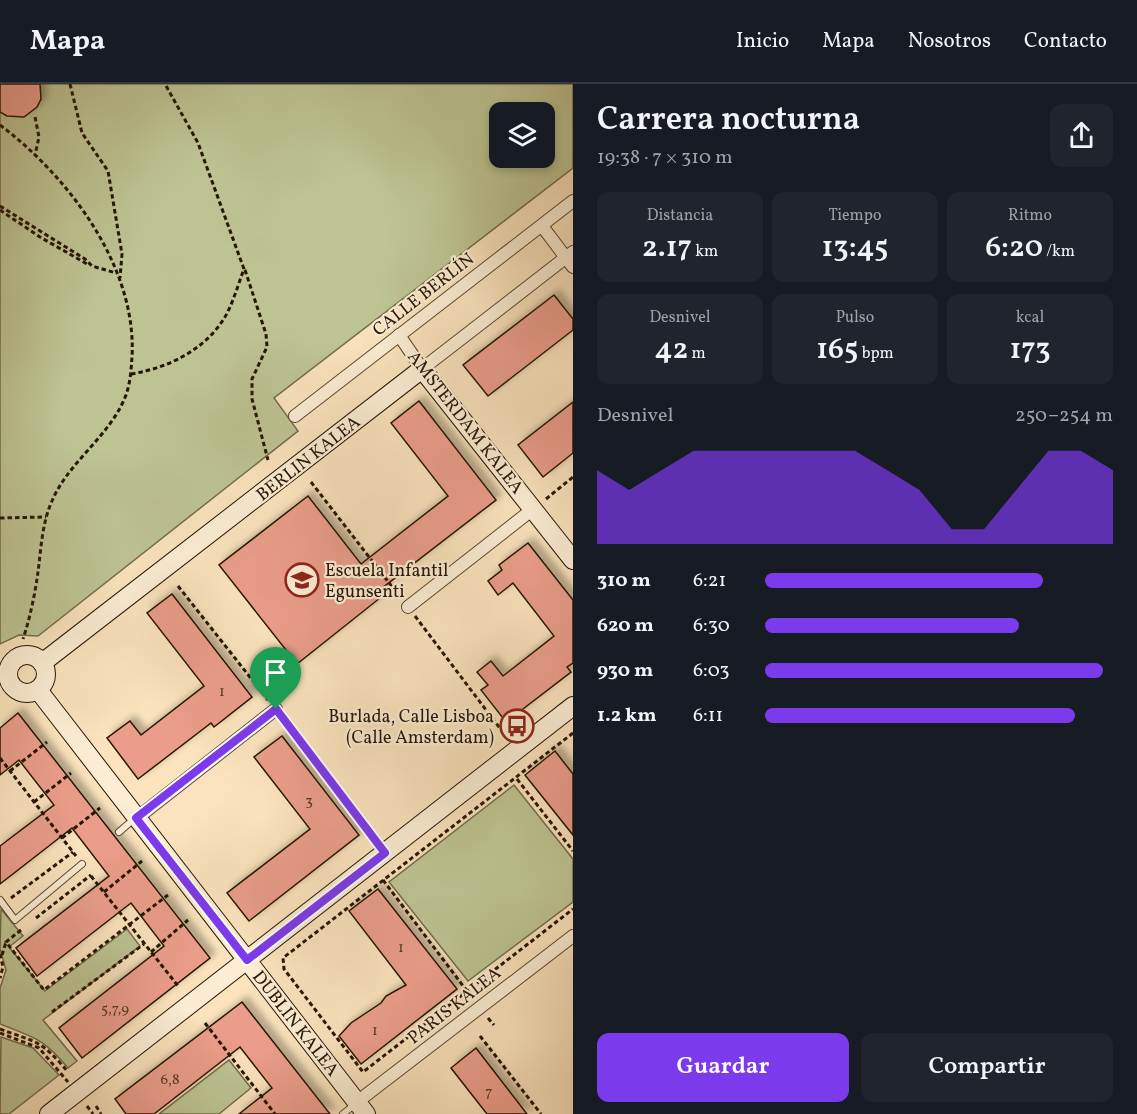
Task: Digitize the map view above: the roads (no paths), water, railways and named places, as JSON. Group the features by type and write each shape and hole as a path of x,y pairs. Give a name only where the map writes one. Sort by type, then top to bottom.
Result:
{"street":[{"name":"CALLE BERLÍN","path":"295,416 573,201"},
{"path":"542,226 570,259"},
{"name":"BERLIN KALEA","path":"42,663 422,369 570,259"},
{"name":"AMSTERDAM KALEA","path":"399,335 422,369 539,504 573,560"},
{"name":"AMSTERDAM KALEA","path":"408,607 539,504"},
{"path":"24,655 34,657 42,663 46,678 38,690 29,694 6,692 9,668 15,659 24,655"},
{"name":"DUBLIN KALEA","path":"38,690 362,1108"},
{"path":"49,1114 573,706"},
{"path":"136,818 276,709"},
{"name":"PARIS KALEA","path":"362,1108 480,1008 573,936"}],"lane":[{"path":"119,832 136,818"},
{"path":"2,902 15,920 82,864"},
{"path":"343,1114 362,1108"}],"place":[{"name":"Escuela Infantil Egunsenti","path":"302,580"},
{"name":"Burlada, Calle Lisboa (Calle Amsterdam)","path":"517,726"}]}
